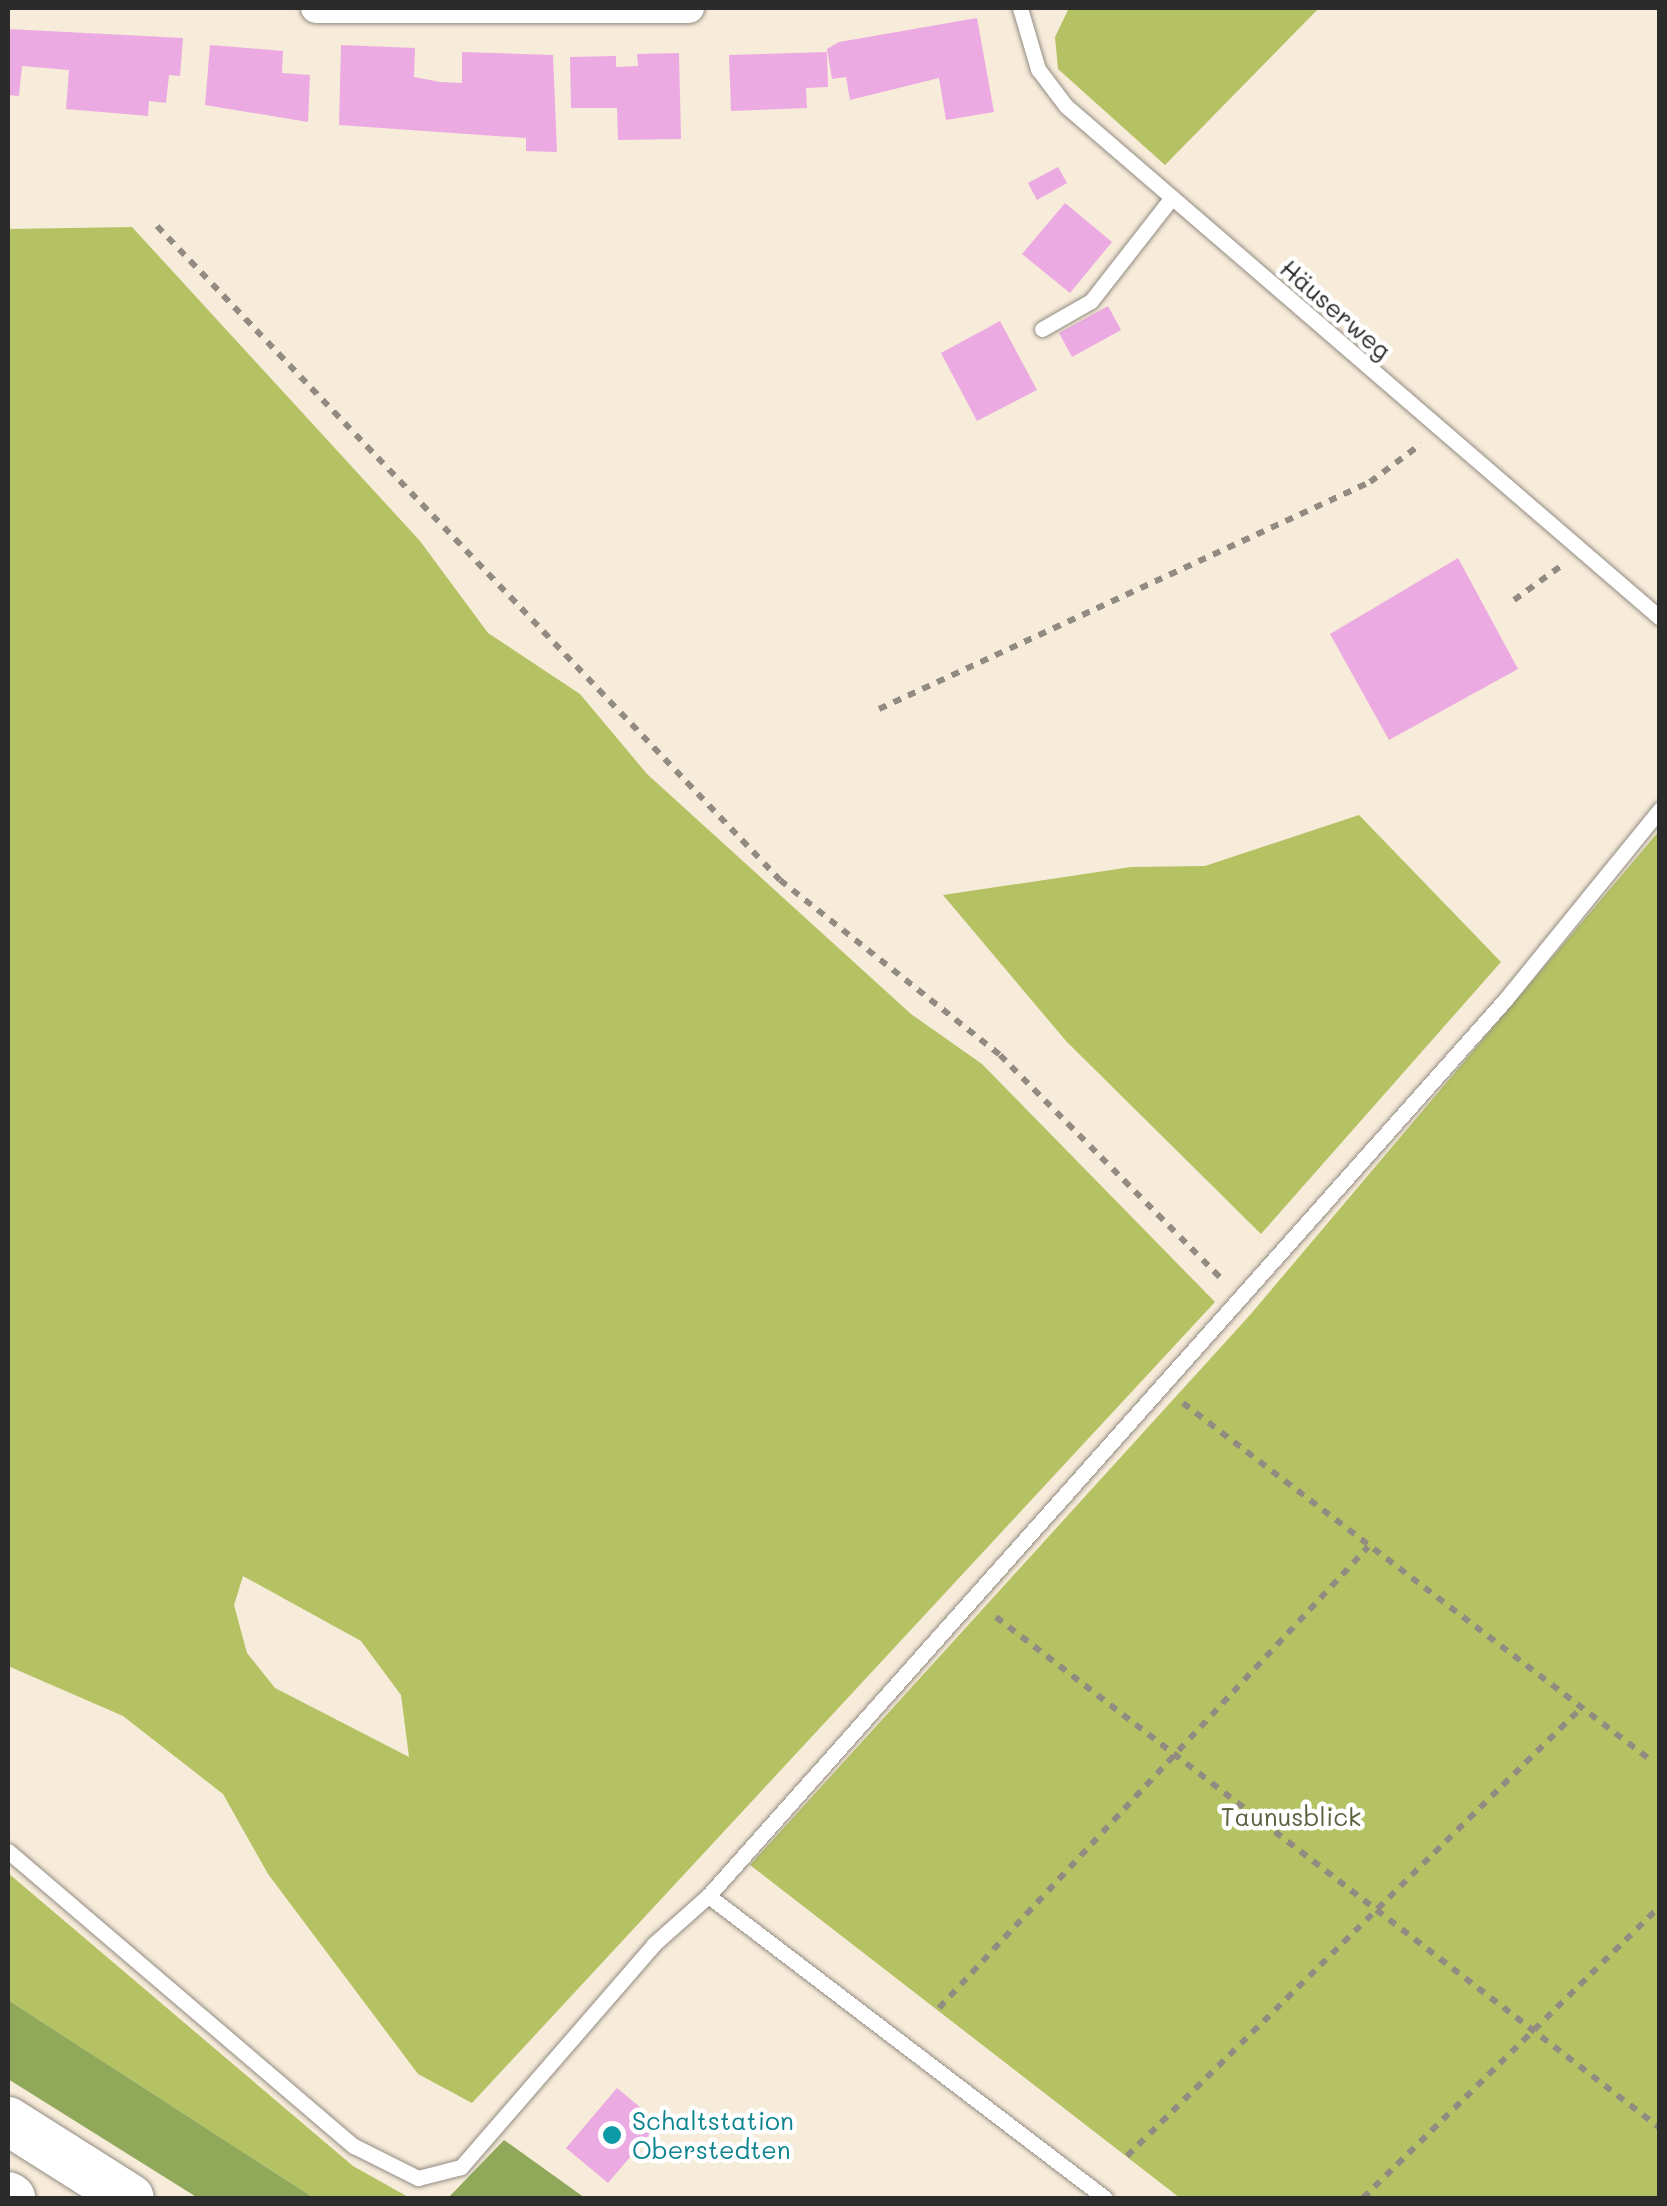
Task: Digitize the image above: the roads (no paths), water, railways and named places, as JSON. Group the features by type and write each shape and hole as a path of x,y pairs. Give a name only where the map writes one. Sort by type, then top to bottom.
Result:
{"highway":[{"path":"8,2121 130,2198"}],"street":[{"path":"333,8 688,8"}],"lane":[{"name":"Häuserweg","path":"1020,8 1038,69 1066,106 1578,554 1660,618"},
{"path":"1042,329 1091,301 1170,200"},
{"path":"8,1850 354,2146 418,2178 462,2167 654,1944 708,1896 1246,1296 1660,809"},
{"path":"708,1896 1104,2198"}],"place":[{"name":"Schaltstation Oberstedten","path":"612,2135"}],"park label":[{"name":"Taunusblick","path":"1291,1816"}]}
